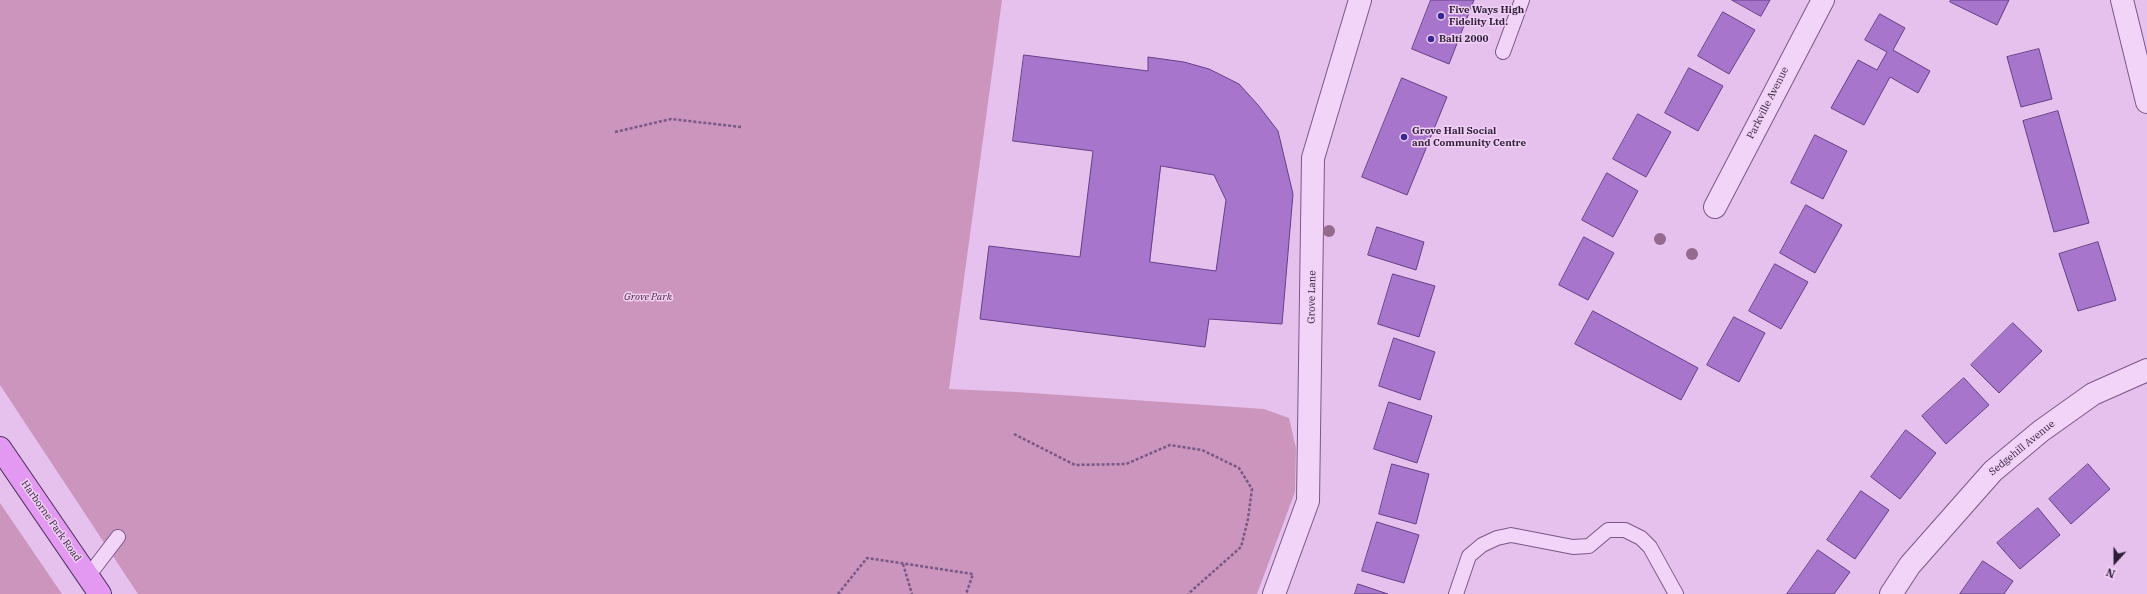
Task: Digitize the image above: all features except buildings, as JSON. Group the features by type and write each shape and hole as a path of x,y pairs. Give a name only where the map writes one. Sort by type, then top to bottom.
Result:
{"main road":[{"name":"Harborne Park Road","path":"0,448 89,575 100,594"}],"street":[{"name":"Grove Lane","path":"1274,594 1308,501 1313,158 1360,0"},
{"name":"Parkville Avenue","path":"1715,207 1823,0"},
{"path":"2122,0 2147,102"},
{"name":"Sedgehill Avenue","path":"1891,594 1910,565 1992,471 2041,431 2093,394 2147,370"}],"lane":[{"path":"1503,52 1522,0"},
{"path":"1456,594 1469,556 1482,545 1497,538 1511,535 1573,547 1589,546 1608,530 1625,530 1641,538 1650,547 1676,594"},
{"path":"89,575 118,537"}],"path":[{"path":"615,132 671,119 741,127"},
{"path":"1014,434 1075,465 1126,464 1170,446 1202,450 1240,468 1252,489 1248,519 1241,547 1188,594"},
{"path":"838,594 867,558 973,574 966,594"},
{"path":"903,564 912,594"}],"green space":[{"name":"Grove Park","path":"0,0 1002,0 949,389 1017,392 1264,409 1289,418 1296,448 1295,492 1257,594 138,594 0,385"},
{"path":"0,503 62,594 0,594"}],"place":[{"name":"Five Ways High Fidelity Ltd.","path":"1441,16"},
{"name":"Balti 2000","path":"1431,39"},
{"name":"Grove Hall Social and Community Centre","path":"1404,137"}]}
